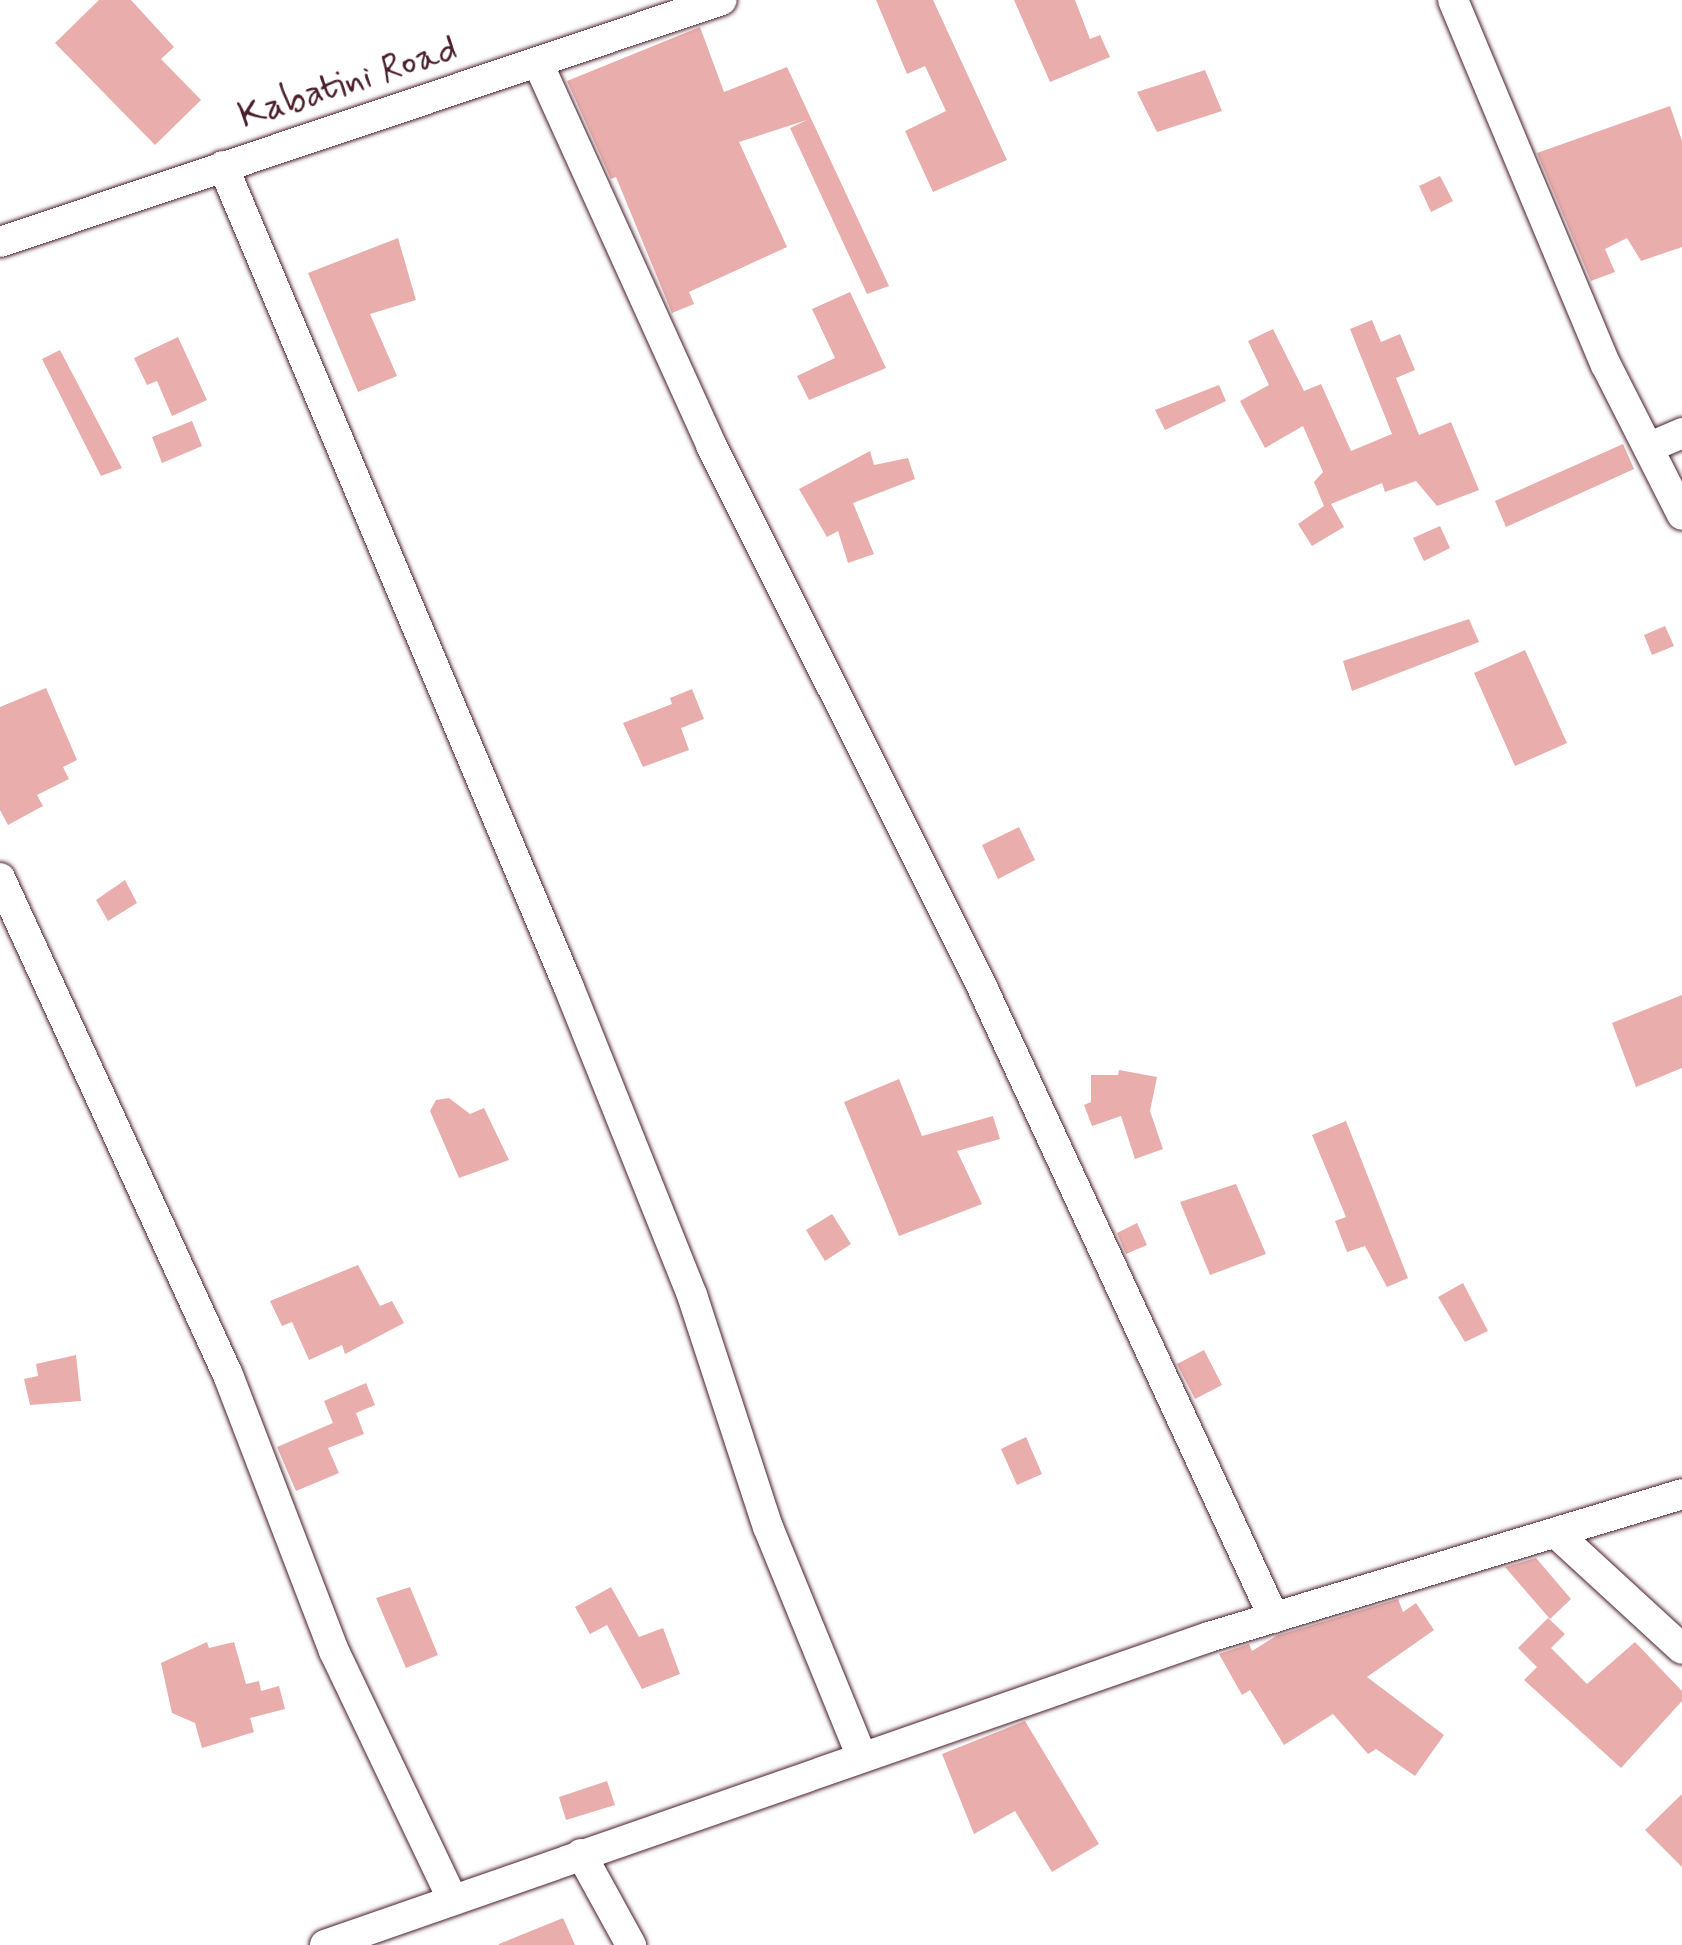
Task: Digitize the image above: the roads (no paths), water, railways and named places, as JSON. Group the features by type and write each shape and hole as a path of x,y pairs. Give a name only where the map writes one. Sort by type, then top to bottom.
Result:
{"street":[{"name":"Kabatini Road","path":"0,242 722,0"},
{"path":"1453,0 1606,365 1652,446 1682,515"},
{"path":"538,63 711,445 982,989 1274,1618"},
{"path":"223,166 568,985 692,1295 768,1528 862,1758"},
{"path":"1652,446 1682,433"},
{"path":"0,878 228,1375 334,1651 453,1900"},
{"path":"325,1945 1274,1618 1682,1494"},
{"path":"1556,1533 1682,1649"},
{"path":"581,1854 630,1945"}]}
